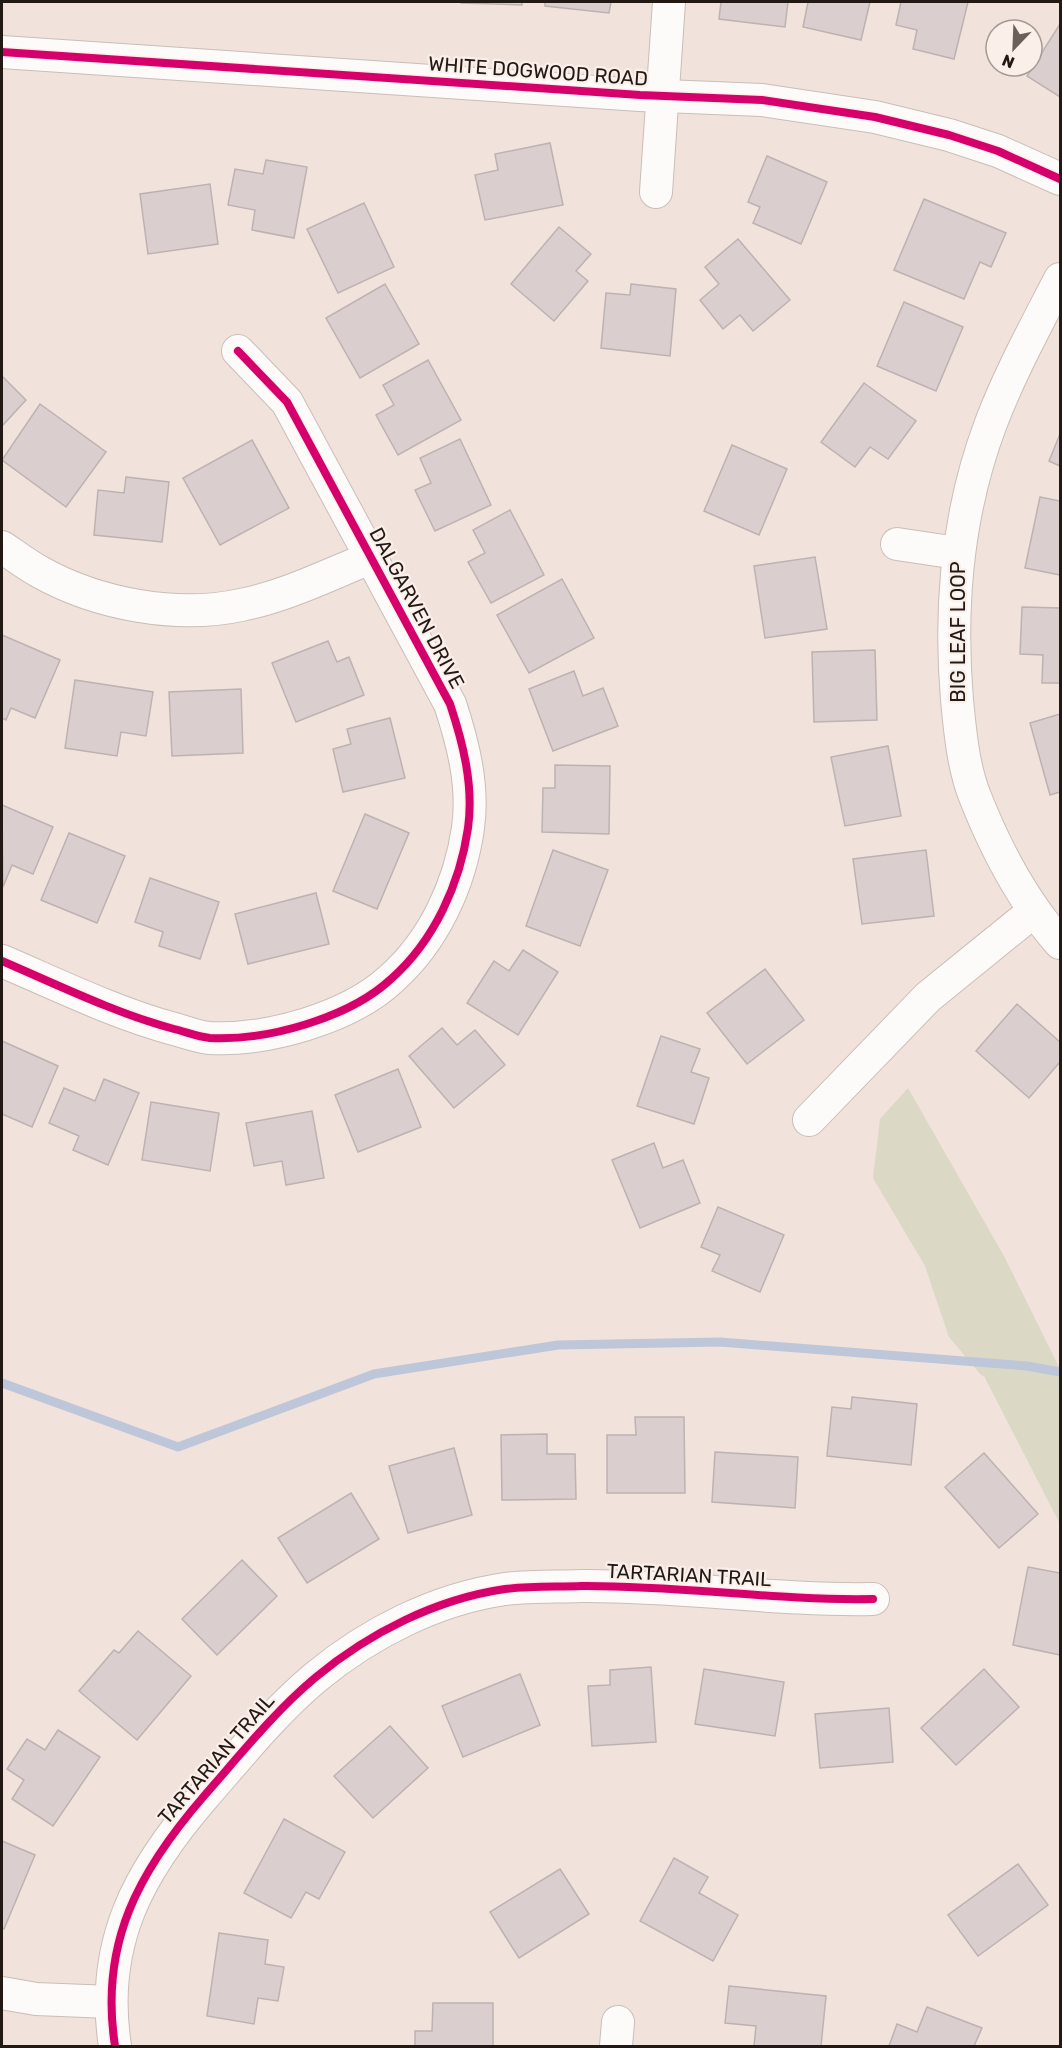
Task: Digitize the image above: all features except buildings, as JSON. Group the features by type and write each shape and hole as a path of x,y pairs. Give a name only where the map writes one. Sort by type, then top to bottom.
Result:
{"street":[{"path":"656,192 669,2"},
{"name":"WHITE DOGWOOD ROAD","path":"2,52 664,96 762,100 875,117 949,135 998,151 1060,179"},
{"name":"BIG LEAF LOOP","path":"1060,279 992,422 967,502 957,553 954,586 955,660 963,748 974,793 1006,865 1034,911 1060,943"},
{"name":"DALGARVEN DRIVE","path":"2,962 141,1020 207,1038 241,1038 277,1033 338,1014 391,980 418,948 441,914 460,869 468,826 467,772 461,737 450,704 287,402 238,351"},
{"path":"897,544 957,553"},
{"path":"2,547 41,573 87,592 126,603 213,609 271,598 370,558"},
{"path":"809,1120 928,997 1034,911"},
{"name":"TARTARIAN TRAIL","path":"115,2046 111,2002 126,1921 138,1888 169,1837 288,1701 325,1670 375,1636 432,1609 505,1589 602,1586 734,1592 813,1600 873,1599"},
{"path":"2,1993 36,1999 111,2002"}],"shaded area":[{"path":"908,1088 1005,1258 1060,1369 1060,1524 984,1376 949,1337 925,1266 873,1178 880,1119"}],"waterway":[{"path":"2,1383 178,1447 374,1374 558,1345 720,1342 1027,1366 1060,1372"}],"cycle path":[{"path":"2,52 640,95 762,100 875,117 949,135 998,151 1060,179"},
{"path":"2,961 108,1007 196,1036 210,1038 256,1036 330,1016 374,993 391,979 420,947 443,910 459,870 468,828 470,796 463,749 450,704 287,402 238,351"},
{"path":"115,2046 112,2009 113,1974 119,1941 129,1910 160,1852 204,1796 286,1704 337,1661 381,1632 404,1620 454,1601 514,1588 618,1586 800,1598 873,1599"}]}
